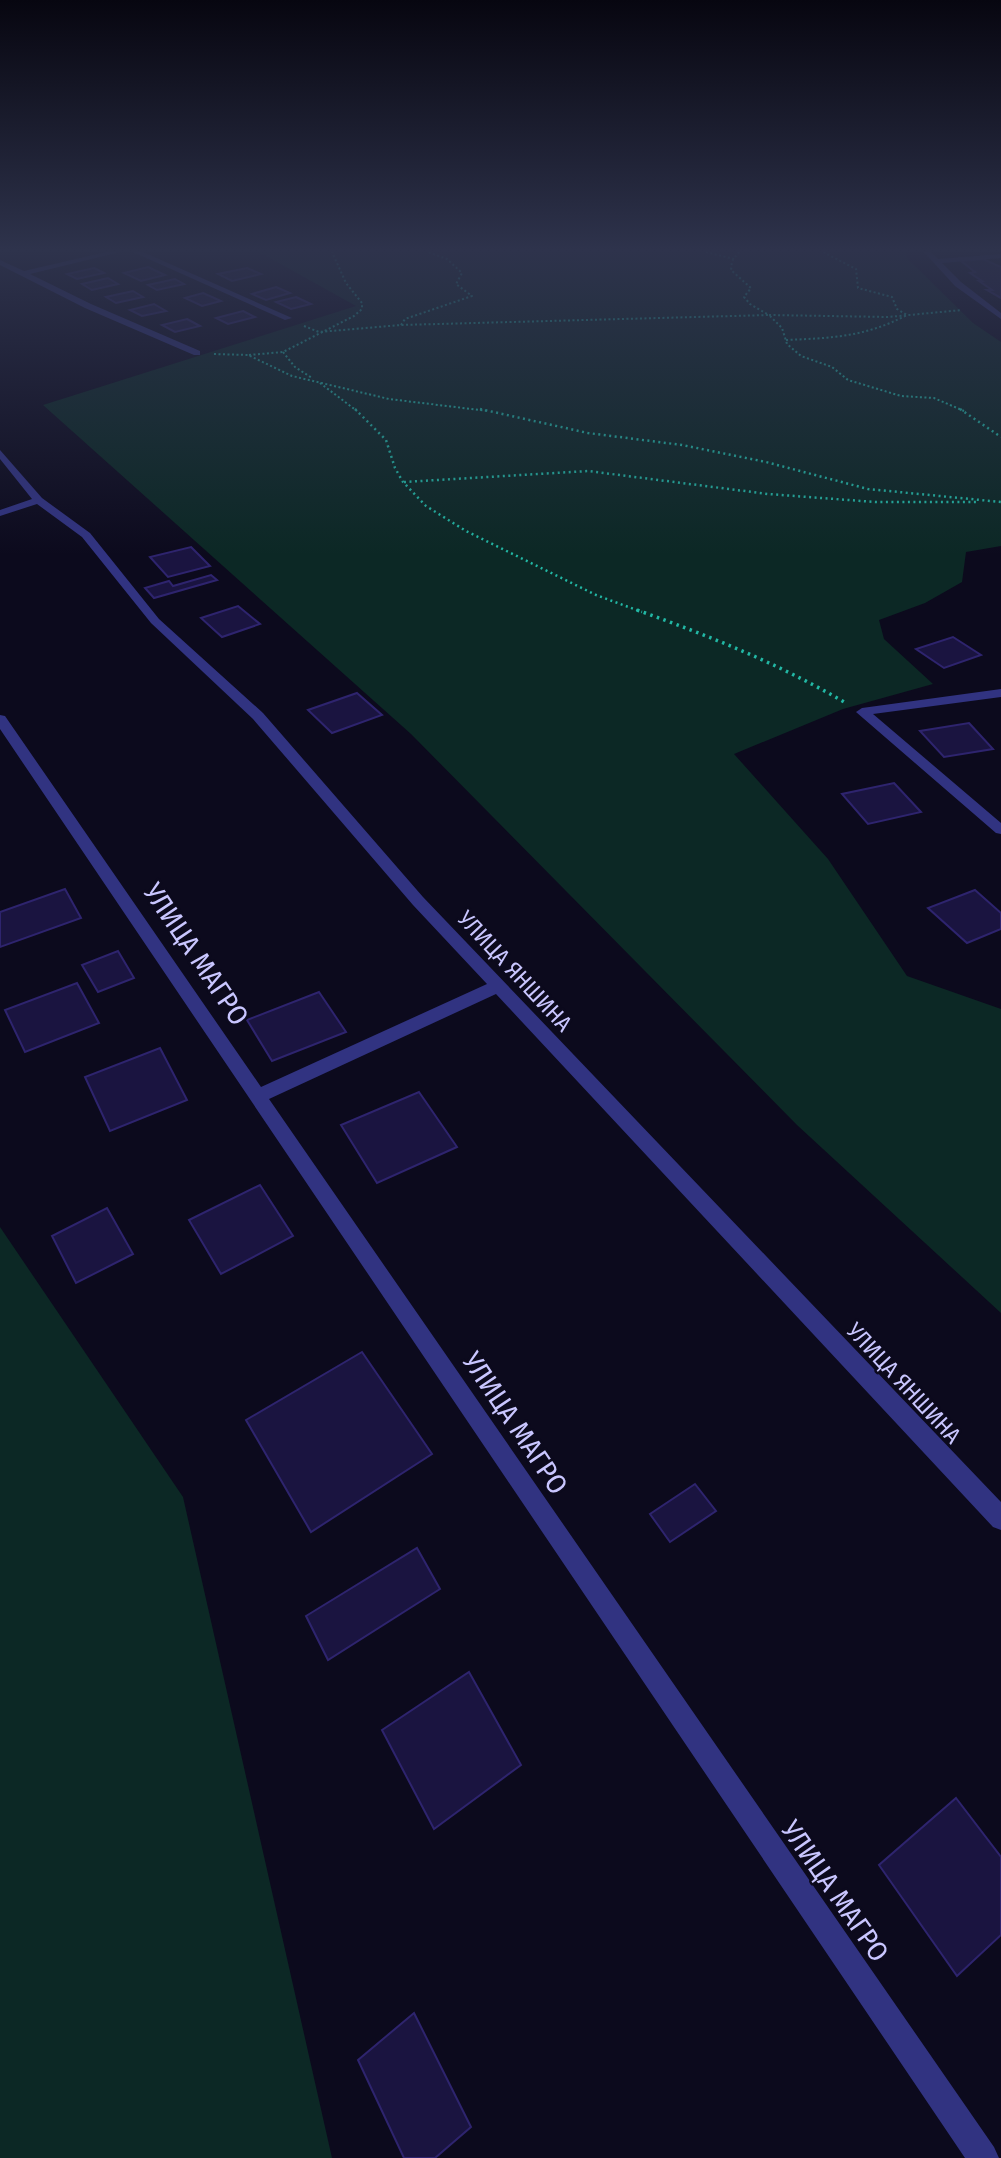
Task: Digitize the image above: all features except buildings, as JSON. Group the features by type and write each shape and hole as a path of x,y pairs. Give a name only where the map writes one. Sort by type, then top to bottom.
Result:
{"street":[{"name":"УЛИЦА ЯНШИНА","path":"0,453 38,500 86,535 155,621 258,716 418,901 1001,1519"},
{"path":"0,513 38,500"},
{"path":"862,712 1001,693"},
{"path":"862,712 1001,830"},
{"name":"УЛИЦА МАГРО","path":"0,719 983,2158"},
{"path":"257,1097 498,986"}],"path":[{"path":"197,353 248,355 275,353"},
{"path":"284,353 295,367 363,415 386,440 395,468 403,482 426,506 477,537 596,595 733,645 794,673 862,712"},
{"path":"798,353 832,367 848,380 901,396 934,398 963,410 986,429 1001,437"},
{"path":"248,355 292,376 389,399 481,408 588,433 682,445 766,462 868,489 1001,502"},
{"path":"403,482 588,471 768,494 875,502 1001,502"}],"green space":[{"path":"208,353 1001,353 1001,546 966,552 962,582 925,603 879,620 884,639 933,684 843,709 734,754 828,859 907,976 1001,1009 1001,1313 797,1125 411,734 43,405"},
{"path":"0,1227 183,1497 332,2158 0,2158"}]}
